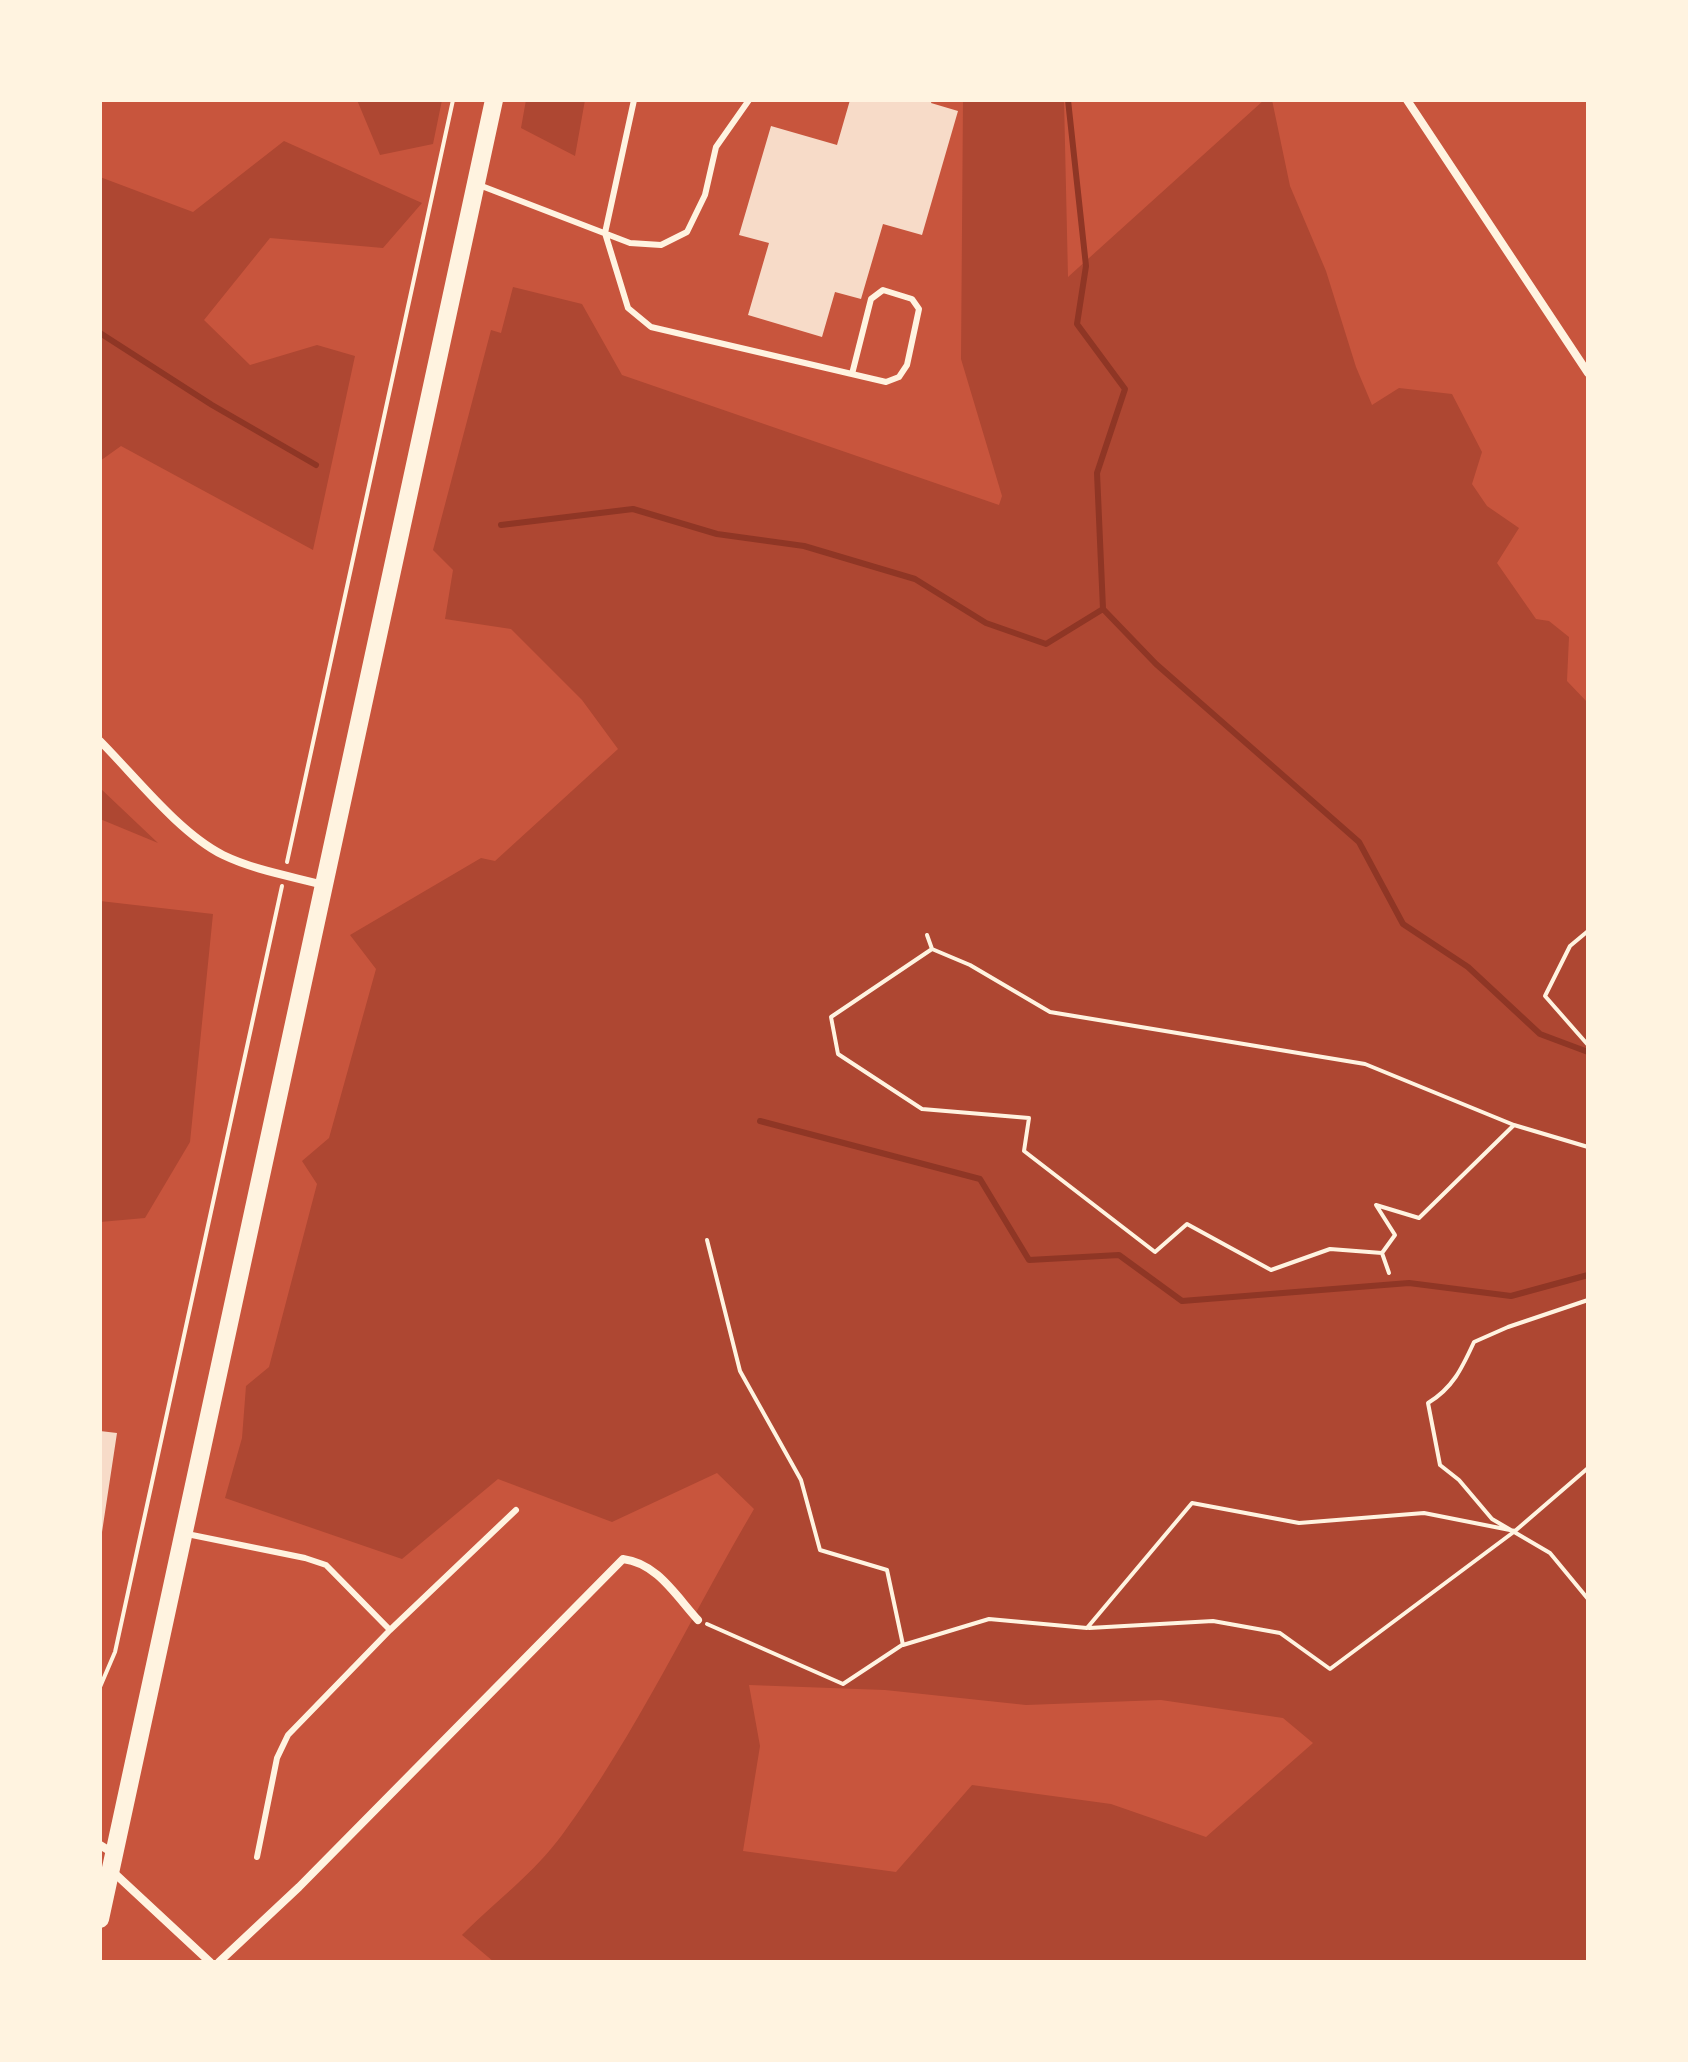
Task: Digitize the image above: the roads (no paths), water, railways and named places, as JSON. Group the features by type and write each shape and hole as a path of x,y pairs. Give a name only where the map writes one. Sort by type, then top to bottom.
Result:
{"main road":[{"path":"100,1919 108,1856 183,1534 494,100"}],"street":[{"path":"1407,100 1588,373"},
{"path":"100,741 195,836 242,863 324,885"},
{"path":"219,1962 299,1887 623,1559 638,1561 652,1569 698,1620"},
{"path":"108,1856 210,1962"}],"lane":[{"path":"634,100 605,233 628,308 651,327 886,382 899,377 907,365 919,309 912,299 883,290 871,299 852,374"},
{"path":"475,184 630,243 661,245 687,232 705,195 716,147 749,100"},
{"path":"257,1857 277,1758 288,1735 390,1630 516,1510"},
{"path":"183,1534 326,1565 390,1630"}],"waterway":[{"path":"1068,100 1086,266 1077,324 1125,389 1097,473 1103,609 1156,664 1359,842 1403,924 1468,967 1540,1034 1588,1052"},
{"path":"100,333 212,405 316,465"},
{"path":"501,525 633,509 717,534 804,546 915,579 986,623 1046,644 1103,609"},
{"path":"760,1121 980,1179 1029,1260 1119,1255 1182,1301 1409,1283 1511,1296 1588,1275"}]}
